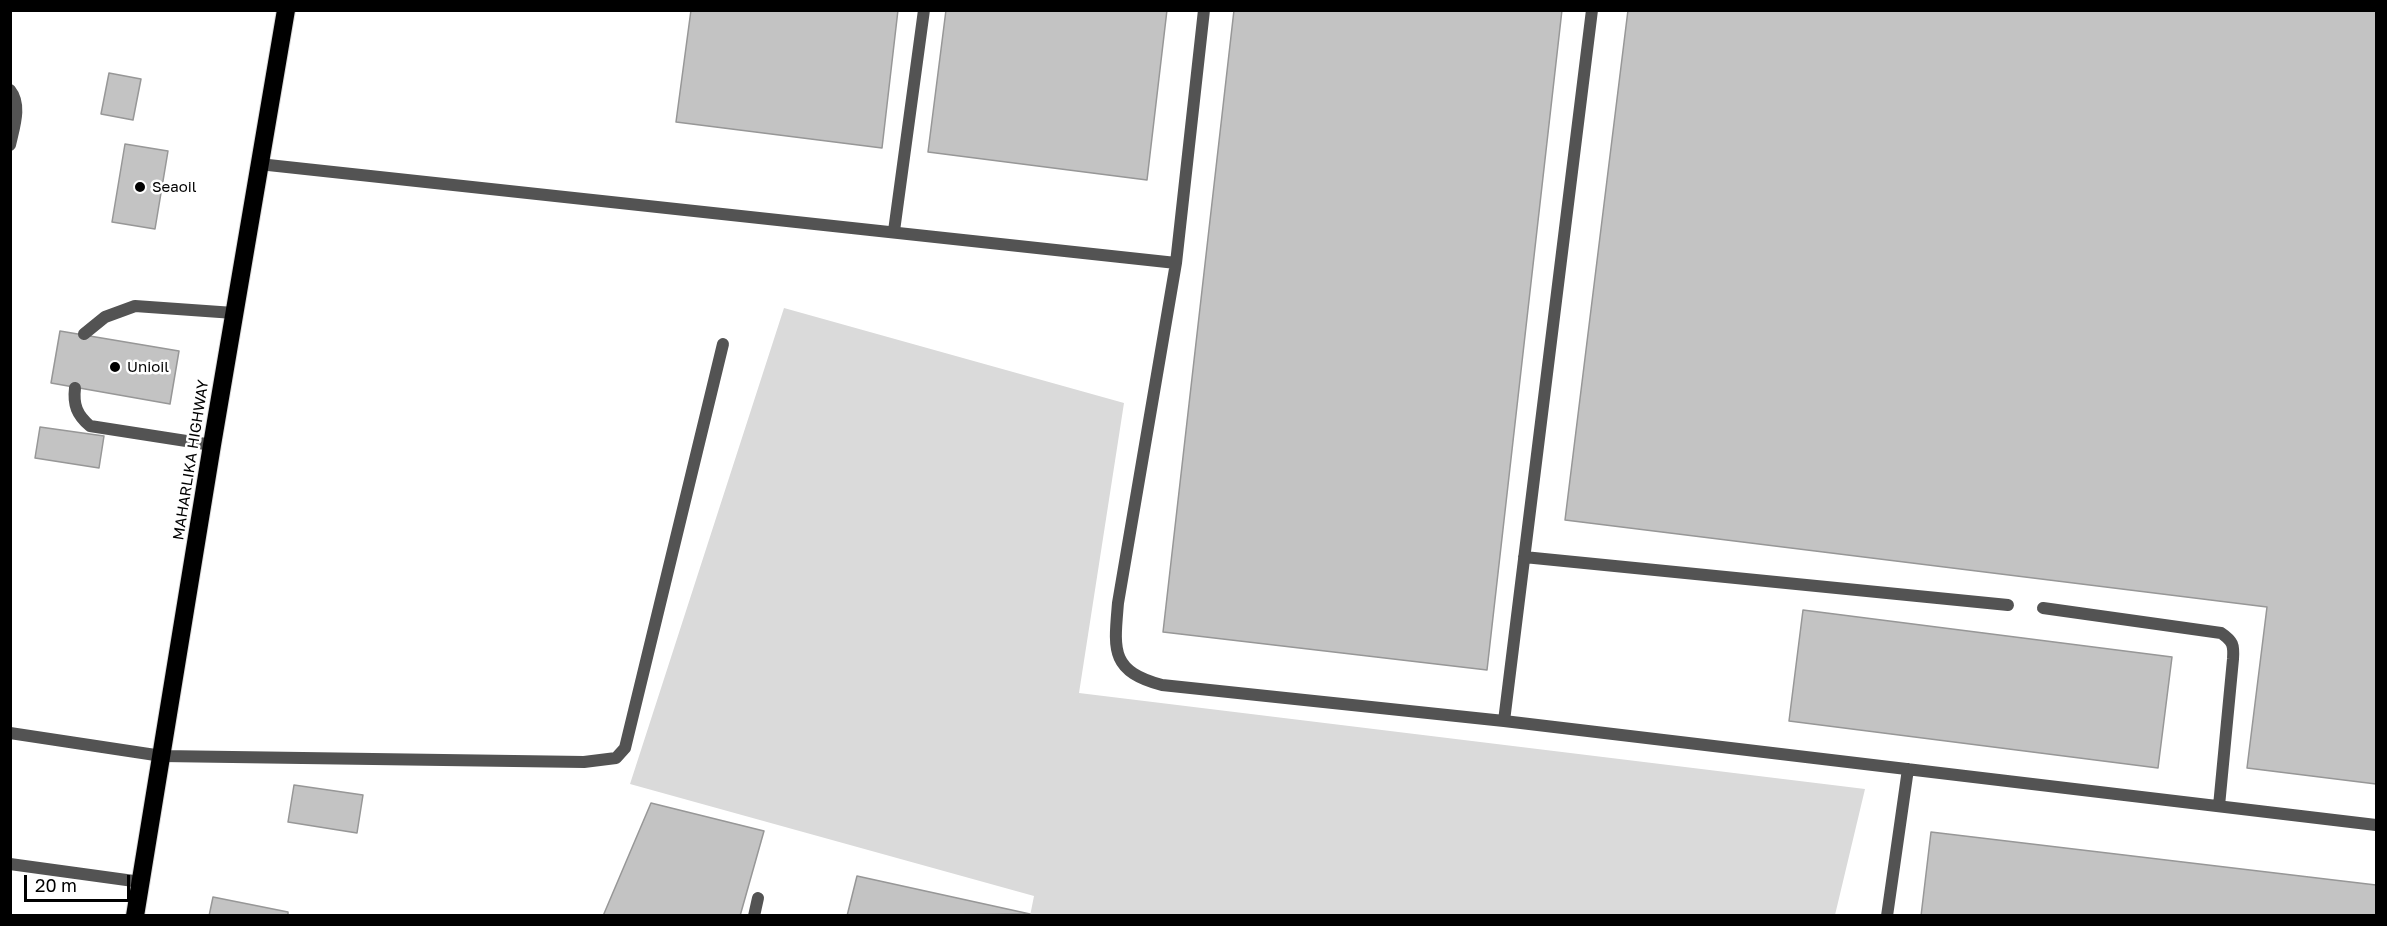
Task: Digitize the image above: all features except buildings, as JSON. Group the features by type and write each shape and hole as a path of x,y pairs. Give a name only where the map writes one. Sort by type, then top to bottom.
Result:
{"highway":[{"name":"MAHARLIKA HIGHWAY","path":"135,915 286,10"}],"street":[{"path":"894,231 924,10"},
{"path":"1204,10 1176,262 1118,603 1115,639 1121,664 1144,680 1162,685 1504,721 2376,825"},
{"path":"1504,721 1592,10"},
{"path":"10,90 16,97 17,112 10,145"},
{"path":"260,164 1176,262"},
{"path":"84,334 105,317 135,306 234,313"},
{"path":"10,733 162,756 584,762 616,758 625,748 723,344"},
{"path":"75,388 74,403 81,418 90,426 212,445"},
{"path":"1524,557 2008,605"},
{"path":"2043,608 2221,633 2231,640 2234,646 2234,659 2220,806"},
{"path":"1887,915 1908,769"},
{"path":"10,864 141,882"},
{"path":"754,915 758,898"}],"shaded area":[{"path":"784,308 1124,403 1079,693 1865,789 1835,915 1030,916 1034,896 630,784"}],"place":[{"name":"Seaoil","path":"140,187"},
{"name":"Unioil","path":"115,367"}]}
